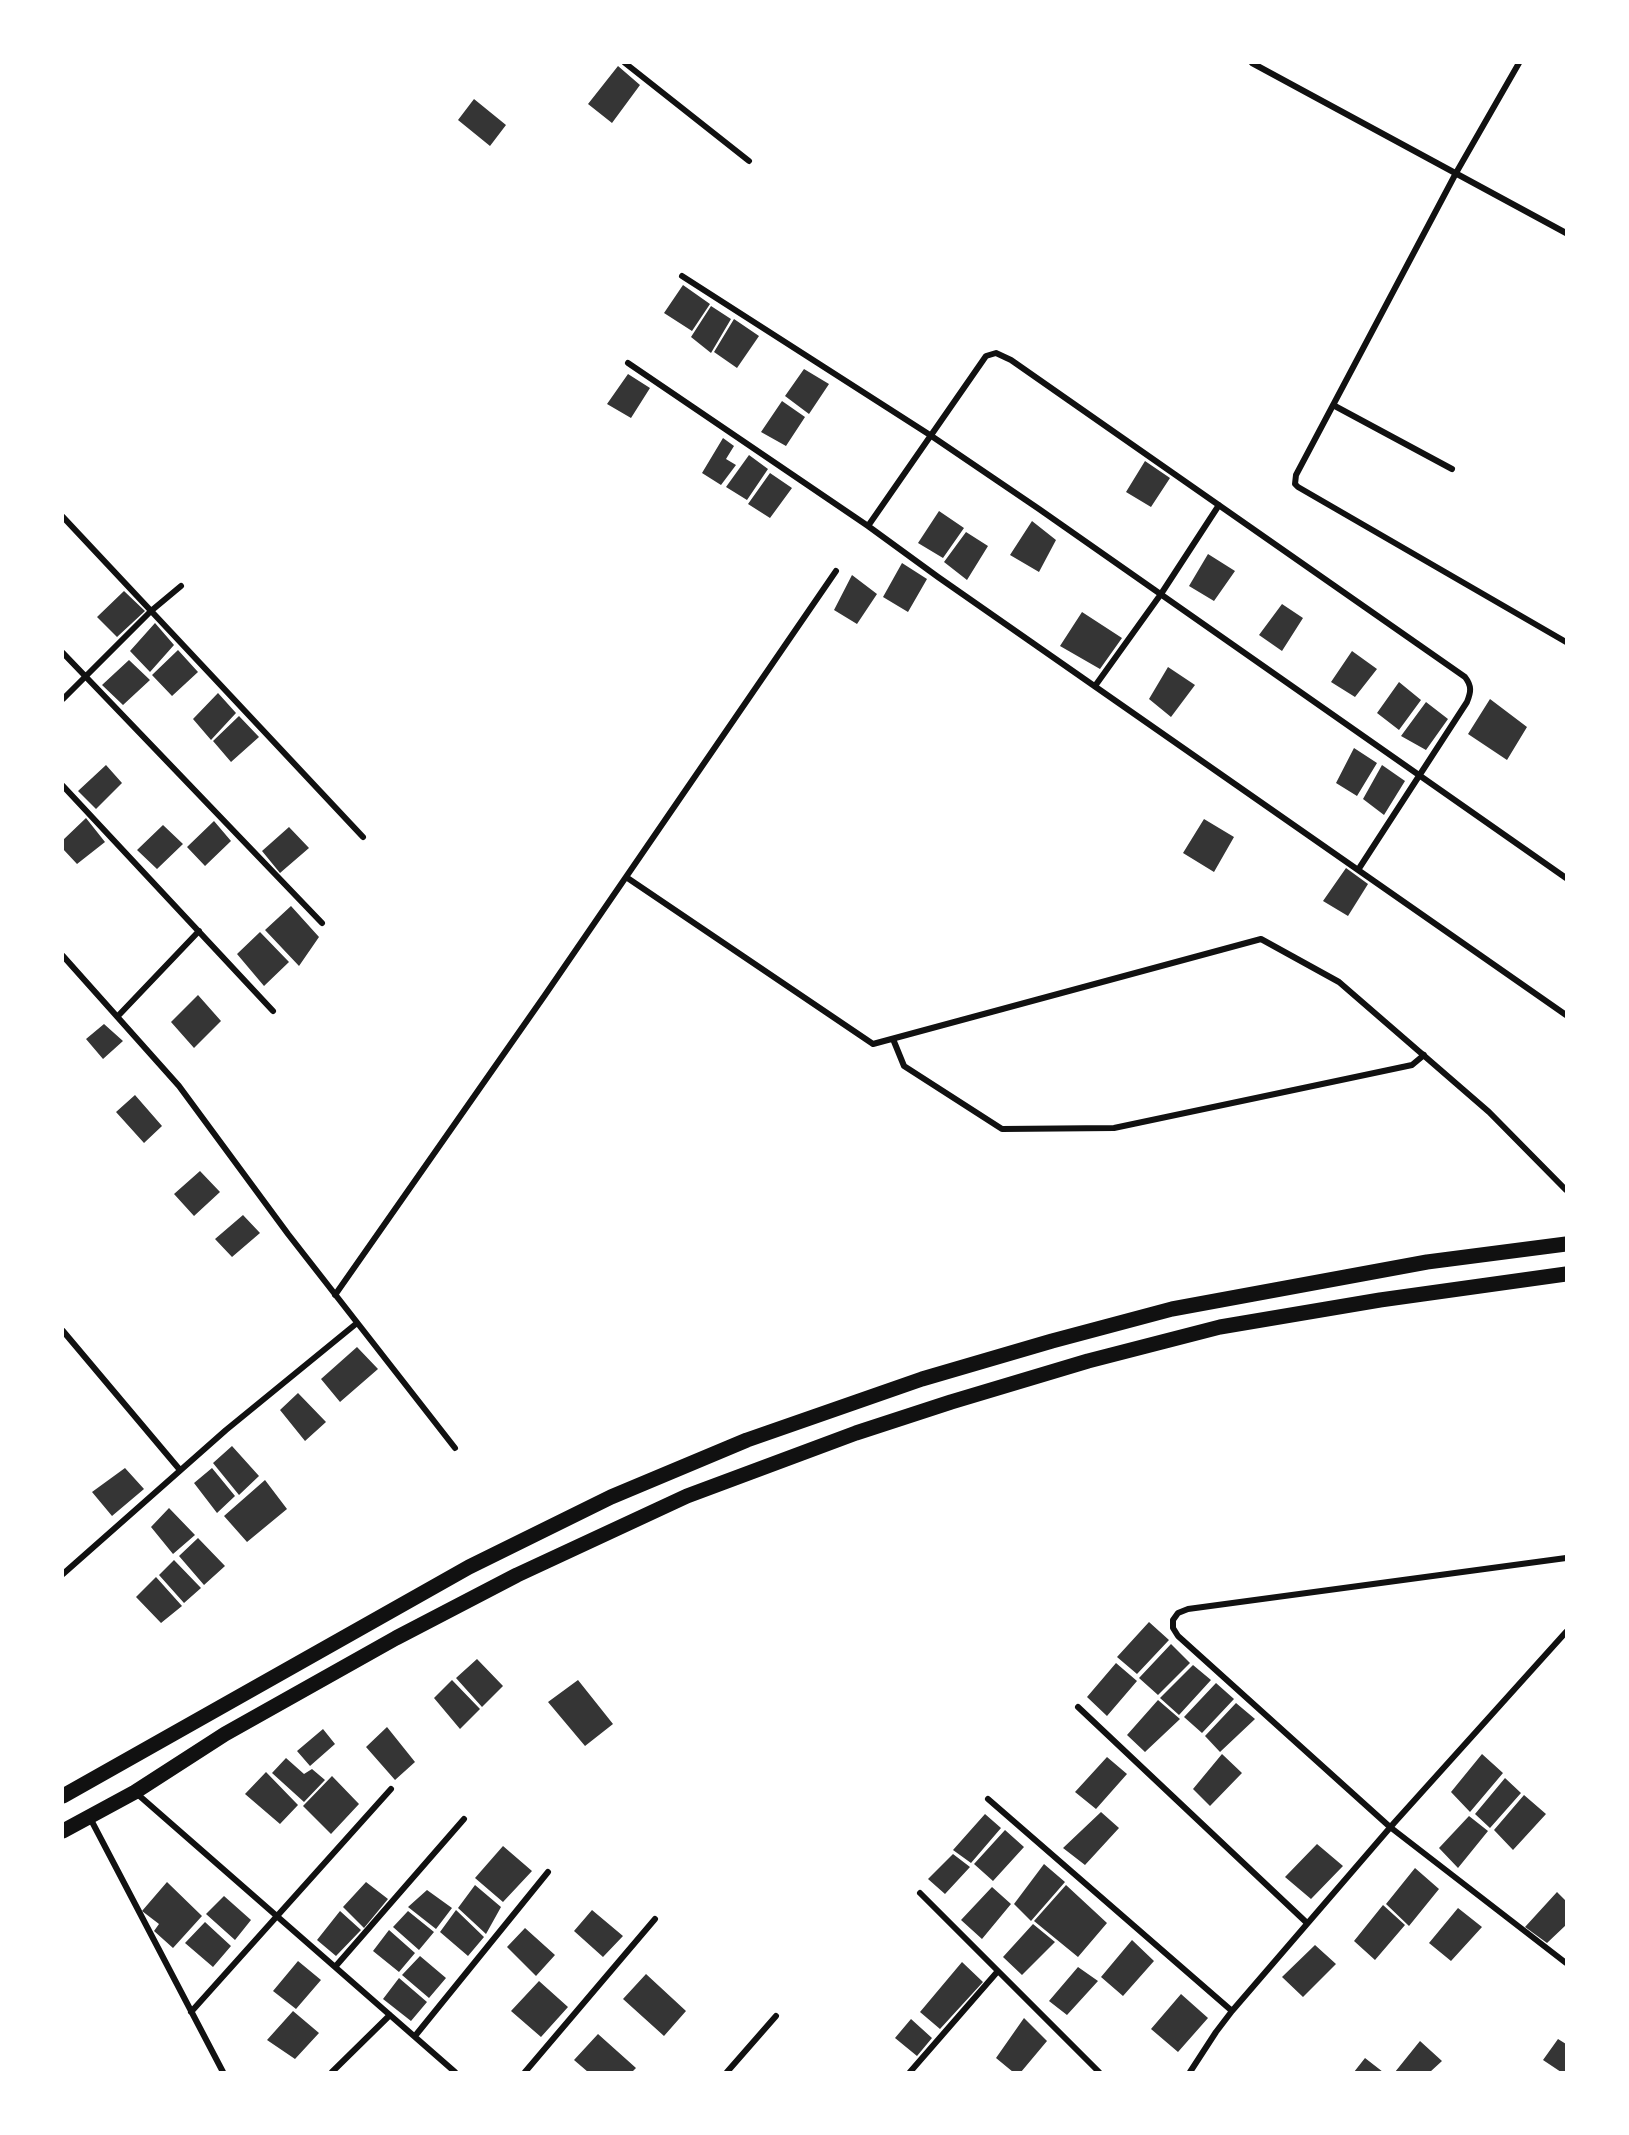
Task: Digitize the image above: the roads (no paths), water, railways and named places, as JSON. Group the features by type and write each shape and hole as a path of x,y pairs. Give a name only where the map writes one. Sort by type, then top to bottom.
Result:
{"highway":[{"path":"63,1796 469,1567 611,1497 747,1440 922,1379 1172,1309 1428,1262 1566,1244"},
{"path":"63,1831 135,1792 225,1734 396,1638 518,1575 687,1496 856,1433 1077,1364 1220,1327 1380,1300 1566,1274"}],"street":[{"path":"625,63 749,161"},
{"path":"1252,63 1566,233"},
{"path":"1519,63 1456,173 1296,475 1295,484 1566,642"},
{"path":"682,276 930,435 1566,878"},
{"path":"868,526 986,356 996,353 1011,360 1465,677 1470,684 1471,693 1467,702 1358,870"},
{"path":"628,363 868,526 1566,1015"},
{"path":"1333,405 1452,468"},
{"path":"1095,686 1161,594 1219,505"},
{"path":"63,517 363,837"},
{"path":"335,1294 836,571"},
{"path":"63,699 151,611 181,586"},
{"path":"63,653 322,923"},
{"path":"63,786 273,1011"},
{"path":"626,877 873,1044 1261,939 1339,982 1489,1112 1566,1190"},
{"path":"118,1016 199,932"},
{"path":"63,956 179,1086 357,1323 456,1448"},
{"path":"893,1039 904,1066 1002,1129 1114,1128 1412,1065 1424,1055"},
{"path":"63,1574 226,1430 357,1323"},
{"path":"63,1331 180,1470"},
{"path":"1566,1558 1188,1609 1178,1613 1173,1620 1173,1628 1178,1636 1390,1827 1566,1963"},
{"path":"1190,2072 1232,2011 1307,1923 1390,1827 1566,1632"},
{"path":"1078,1707 1307,1923"},
{"path":"191,2012 391,1789"},
{"path":"135,1792 455,2072"},
{"path":"988,1799 1232,2011"},
{"path":"88,1816 223,2072"},
{"path":"335,1967 464,1819"},
{"path":"415,2036 548,1872"},
{"path":"920,1893 1099,2072"},
{"path":"525,2072 655,1918"},
{"path":"910,2072 998,1971"},
{"path":"332,2072 390,2015"},
{"path":"727,2072 776,2016"}]}
